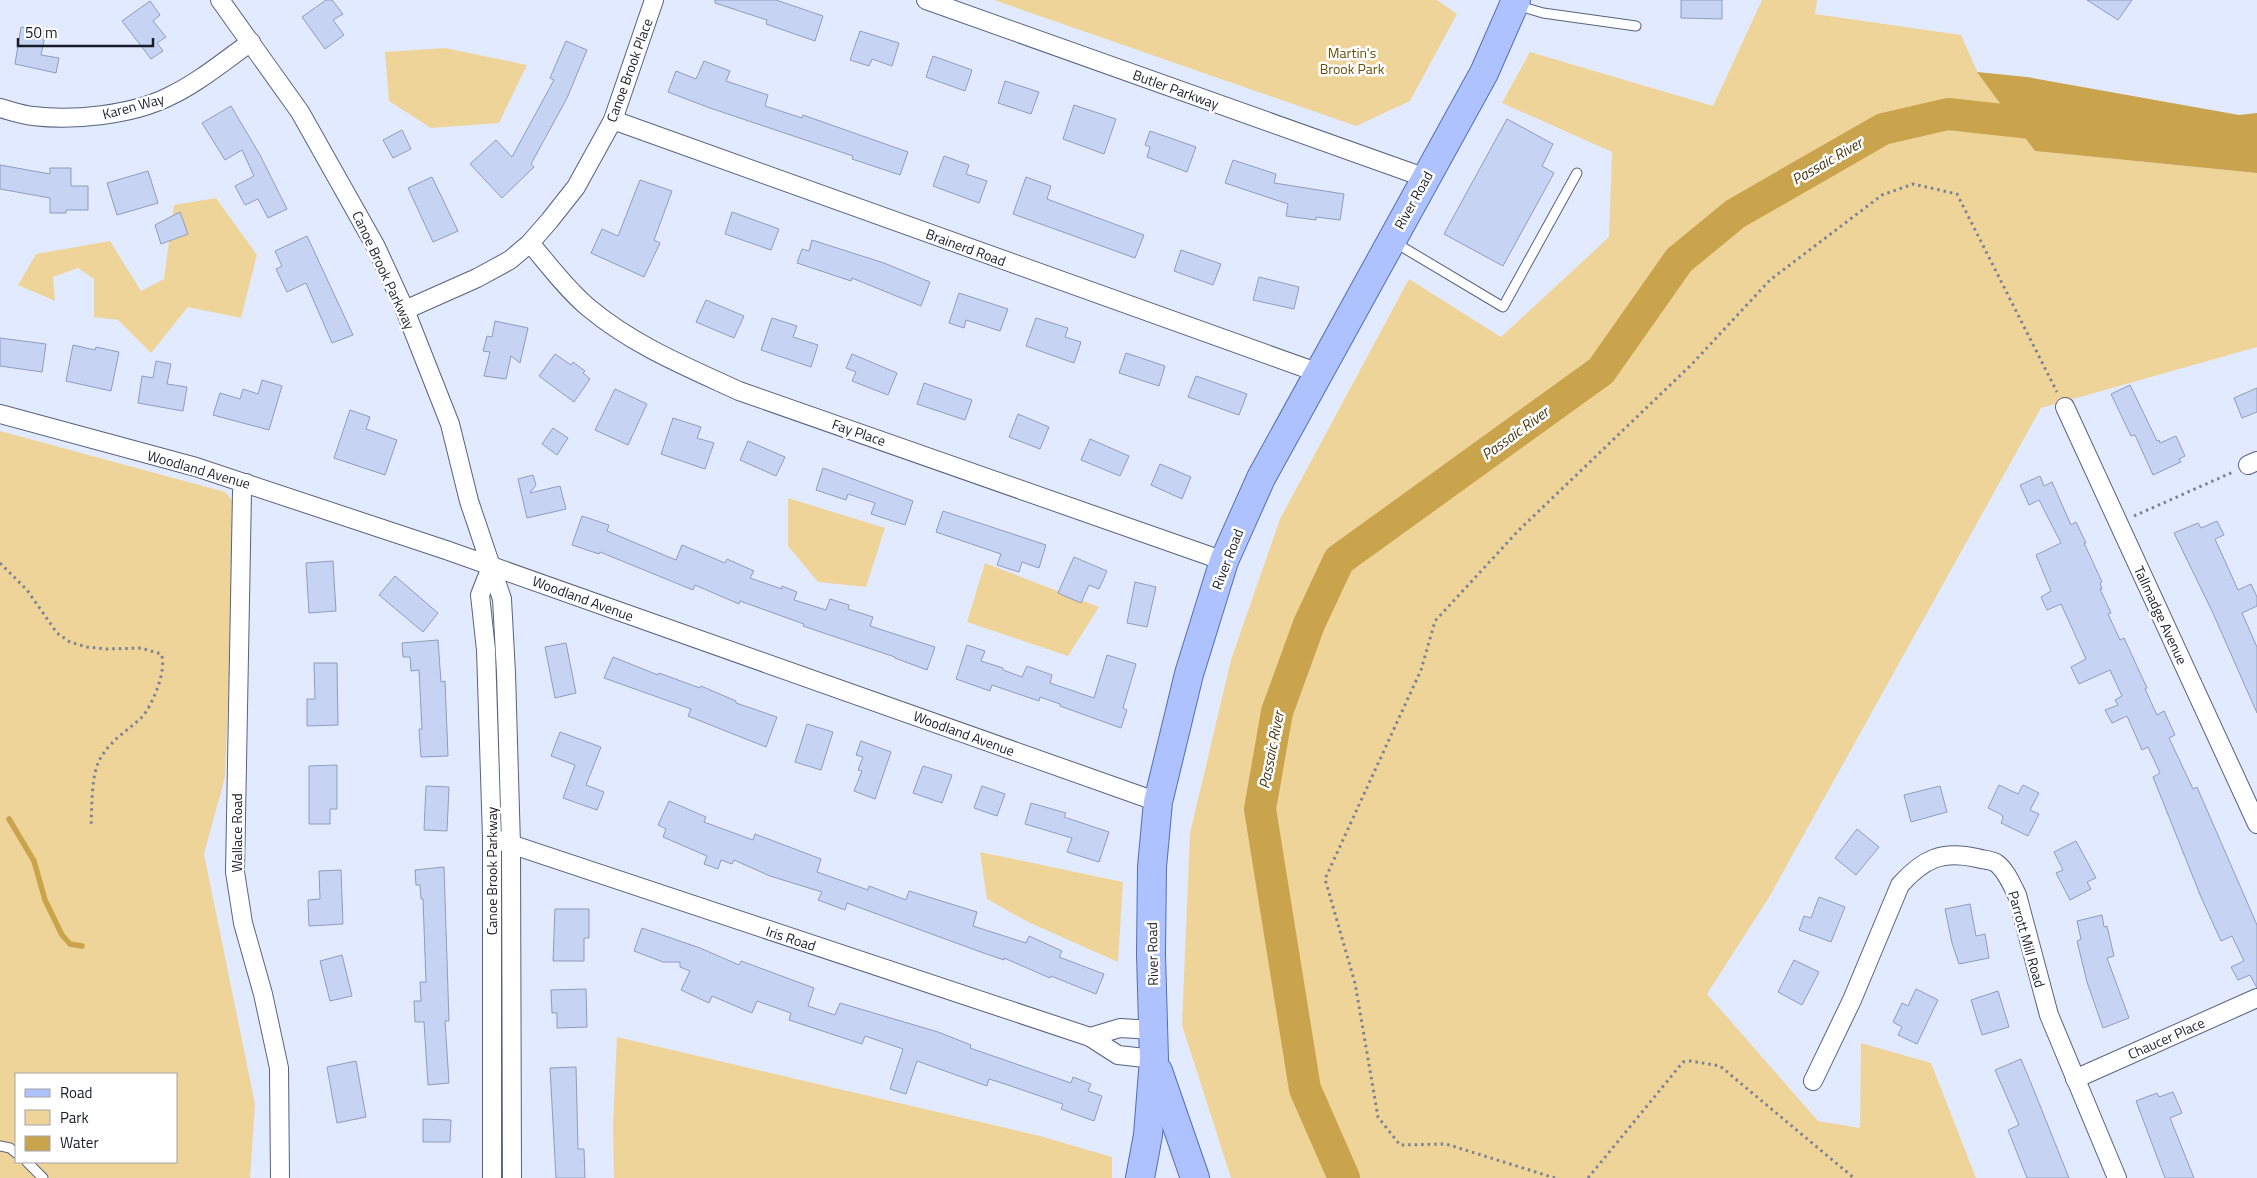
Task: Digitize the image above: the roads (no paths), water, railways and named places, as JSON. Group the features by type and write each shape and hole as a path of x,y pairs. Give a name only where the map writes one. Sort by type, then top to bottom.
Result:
{"main road":[{"name":"River Road","path":"1140,1178 1148,1134 1154,1059 1152,867 1158,802 1189,674 1224,561 1262,478 1484,73 1515,2"},
{"path":"1154,1059 1195,1178"},
{"path":"1148,1134 1160,1178"}],"street":[{"name":"Canoe Brook Parkway","path":"220,0 300,112 376,247 406,310 450,424 470,501 502,599 506,673 510,845 512,1178"},
{"name":"Canoe Brook Place","path":"406,310 478,278 510,260 530,243 576,187 613,120 654,0"},
{"name":"Butler Parkway","path":"926,0 1426,178"},
{"name":"Karen Way","path":"0,108 31,116 62,118 98,115 143,106 167,98 188,86 251,42"},
{"name":"Brainerd Road","path":"613,120 1319,373"},
{"name":"Fay Place","path":"530,243 588,308 651,350 739,391 1224,561"},
{"name":"Tallmadge Avenue","path":"2065,407 2257,824"},
{"name":"Woodland Avenue","path":"0,414 246,483 446,550 1158,802"},
{"name":"Wallace Road","path":"246,483 242,492 235,872 243,923 264,994 279,1068 280,1178"},
{"name":"Canoe Brook Parkway","path":"491,567 480,595 486,650 492,838 492,1178"},
{"name":"Iris Road","path":"492,838 1090,1037 1118,1055 1154,1059"},
{"name":"Parrott Mill Road","path":"1813,1081 1852,1000 1900,885 1913,870 1934,858 1959,854 1996,863 2010,880 2018,895 2049,1015 2117,1178"},
{"name":"Chaucer Place","path":"2075,1079 2257,998"},
{"path":"1090,1037 1120,1028 1153,1030"}],"lane":[{"path":"1515,2 1543,13 1636,26"},
{"path":"1392,240 1503,307 1576,173"},
{"path":"0,1146 10,1148 15,1152"},
{"path":"28,1163 43,1178"}],"water":[{"path":"1977,72 2027,77 2239,115 2257,113 2257,173 2035,151"}],"waterway":[{"name":"Passaic River","path":"1344,1178 1305,1089 1260,809 1277,712 1309,624 1339,560 1601,371 1679,260 1735,214 1883,129 1948,114 2058,126"},
{"path":"9,819 34,861 45,900 62,935 70,944 82,946"}],"park label":[{"name":"Martin's Brook Park","path":"1352,60"}]}
